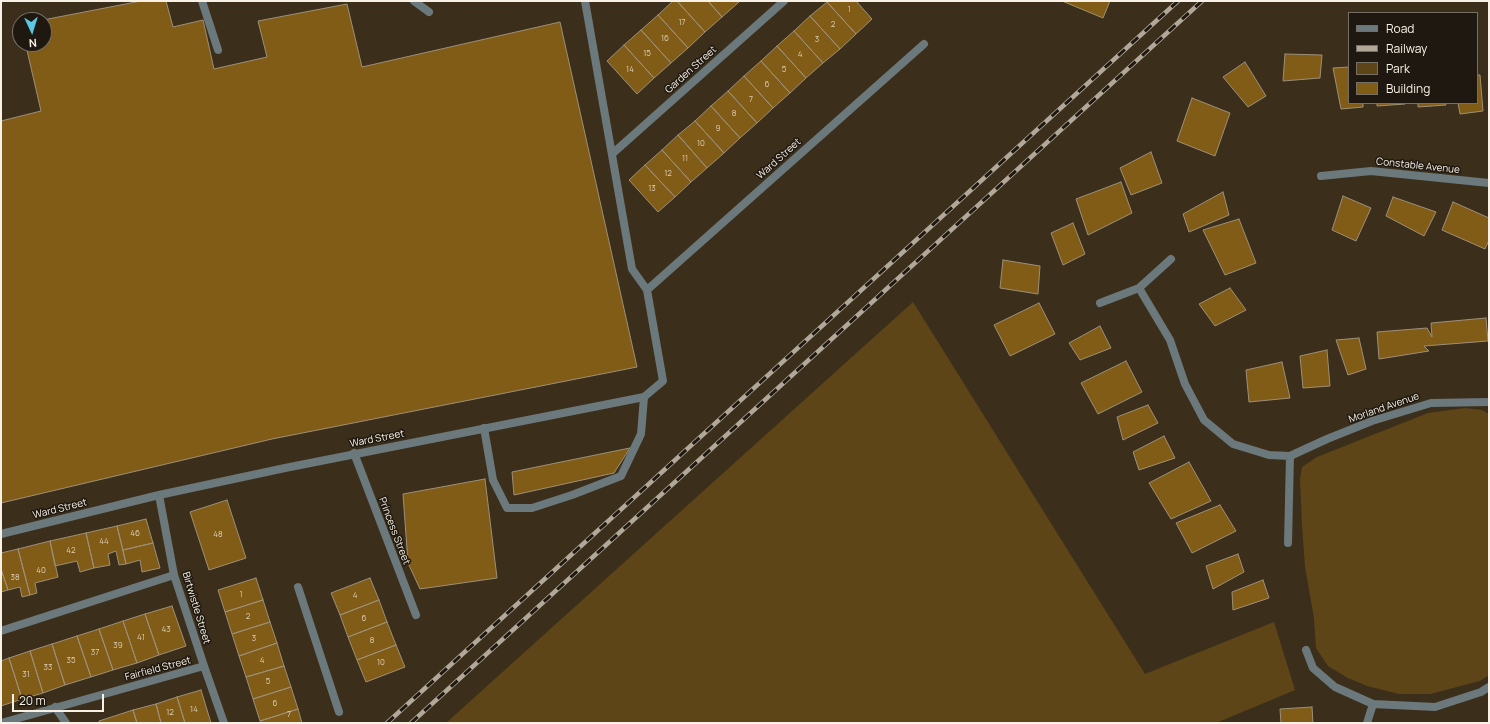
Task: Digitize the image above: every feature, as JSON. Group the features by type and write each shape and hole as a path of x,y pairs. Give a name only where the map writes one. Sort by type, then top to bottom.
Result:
{"street":[{"path":"202,1 218,50"},
{"path":"414,1 429,12"},
{"name":"Ward Street","path":"1,534 159,495 354,453 644,397 663,381 647,290 632,269 585,1"},
{"name":"Garden Street","path":"612,154 784,1"},
{"name":"Ward Street","path":"647,290 924,44"},
{"name":"Constable Avenue","path":"1321,176 1371,171 1489,183"},
{"path":"1100,303 1139,288 1171,259"},
{"name":"Morland Avenue","path":"1139,288 1170,340 1185,384 1204,420 1233,444 1269,455 1290,456 1372,421 1431,403 1489,402"},
{"path":"484,428 493,480 507,508 532,508 572,495 621,476 641,434 644,397"},
{"name":"Princess Street","path":"354,453 416,615"},
{"path":"1288,543 1290,456"},
{"name":"Birtwistle Street","path":"159,495 174,575 224,723"},
{"path":"1,631 174,575"},
{"path":"298,587 339,712"},
{"path":"1306,650 1313,668 1335,687 1373,704 1435,707 1489,688"},
{"name":"Fairfield Street","path":"1,723 204,666"},
{"path":"1368,723 1373,704"},
{"path":"55,707 66,723"}],"green space":[{"path":"913,302 1145,674 1274,622 1295,690 1216,723 446,723"},
{"path":"1465,408 1482,410 1489,414 1489,675 1480,681 1430,694 1399,694 1367,686 1348,678 1328,666 1316,648 1314,618 1305,567 1300,479 1302,467 1317,457 1428,413"}],"building":[{"path":"141,1 166,1 173,27 203,20 214,69 267,57 258,21 347,4 362,67 560,22 637,367 272,439 1,503 1,121 41,111 27,52 52,52 52,18"},
{"path":"673,1 677,1 705,32 688,48 658,15"},
{"path":"677,1 708,1 722,17 705,32"},
{"path":"708,1 738,1 739,2 722,17"},
{"path":"827,1 856,1 872,19 856,34"},
{"path":"1062,1 1110,1 1103,18"},
{"path":"827,2 856,34 840,49 810,16"},
{"path":"658,15 688,48 671,63 641,30"},
{"path":"810,16 840,49 823,63 794,31"},
{"path":"641,30 671,63 654,78 624,45"},
{"path":"794,31 823,63 806,78 777,46"},
{"path":"624,45 654,78 637,94 607,61"},
{"path":"777,46 806,78 790,93 761,61"},
{"path":"1285,54 1322,55 1320,78 1283,81"},
{"path":"761,61 790,93 773,108 744,76"},
{"path":"1245,62 1266,96 1248,107 1223,77"},
{"path":"1348,67 1348,104 1363,104 1363,107 1341,109 1333,68"},
{"path":"1478,75 1480,75 1483,111 1460,114 1458,104 1478,104"},
{"path":"744,76 773,108 757,123 728,91"},
{"path":"728,91 757,123 740,138 711,106"},
{"path":"1192,98 1230,113 1215,156 1177,141"},
{"path":"1377,104 1405,104 1377,106"},
{"path":"1418,104 1446,105 1418,107"},
{"path":"711,106 740,138 724,153 695,121"},
{"path":"695,121 724,153 707,168 678,135"},
{"path":"678,135 707,168 691,182 662,150"},
{"path":"662,150 691,182 675,197 645,165"},
{"path":"1151,152 1162,183 1131,195 1120,168"},
{"path":"645,165 675,197 658,212 629,180"},
{"path":"1121,182 1132,213 1088,235 1076,199"},
{"path":"1223,192 1229,215 1189,232 1183,214"},
{"path":"1343,196 1371,208 1356,241 1332,230"},
{"path":"1393,197 1436,212 1424,236 1386,216"},
{"path":"1453,202 1489,218 1489,240 1485,249 1442,230"},
{"path":"1239,219 1256,263 1225,275 1203,230"},
{"path":"1073,223 1085,254 1063,265 1051,233"},
{"path":"1003,260 1040,266 1038,294 1000,288"},
{"path":"1230,288 1246,310 1215,326 1199,304"},
{"path":"1039,303 1055,334 1010,356 994,325"},
{"path":"1486,318 1488,341 1424,346 1429,351 1379,359 1377,332 1427,328 1432,337 1431,323"},
{"path":"1100,326 1111,348 1080,360 1069,343"},
{"path":"1359,338 1366,369 1348,375 1336,340"},
{"path":"1327,350 1330,386 1303,388 1300,356"},
{"path":"1126,361 1142,392 1098,414 1081,383"},
{"path":"1282,362 1290,398 1249,402 1246,370"},
{"path":"1148,405 1158,423 1123,440 1117,417"},
{"path":"1164,436 1175,458 1139,470 1133,452"},
{"path":"630,448 614,473 514,495 512,472"},
{"path":"1189,462 1211,501 1171,519 1149,483"},
{"path":"485,479 497,578 420,589 408,563 403,494"},
{"path":"227,500 246,558 209,570 190,512"},
{"path":"1220,505 1236,531 1192,553 1176,523"},
{"path":"146,519 153,543 123,550 117,526"},
{"path":"117,526 126,564 119,565 116,551 108,554 110,565 94,568 86,533"},
{"path":"86,533 94,568 80,572 77,561 55,566 50,541"},
{"path":"50,541 58,577 35,583 37,593 30,595 18,549"},
{"path":"153,543 160,568 142,572 140,560 126,564 123,550"},
{"path":"18,549 30,595 22,597 20,587 8,590 1,569 1,553"},
{"path":"1238,554 1244,572 1213,589 1206,566"},
{"path":"1,569 8,590 1,592"},
{"path":"256,578 263,600 225,612 218,590"},
{"path":"370,578 379,600 340,615 331,593"},
{"path":"1263,580 1269,598 1233,610 1232,592"},
{"path":"263,600 270,622 232,634 225,612"},
{"path":"379,600 387,622 348,637 340,615"},
{"path":"172,606 186,646 159,655 145,614"},
{"path":"145,614 159,655 137,663 123,621"},
{"path":"123,621 137,663 113,670 99,629"},
{"path":"270,622 277,643 239,656 232,634"},
{"path":"387,622 396,645 357,660 348,637"},
{"path":"99,629 113,670 91,677 77,636"},
{"path":"77,636 91,677 65,685 52,644"},
{"path":"277,643 284,666 246,677 239,656"},
{"path":"52,644 65,685 43,693 30,651"},
{"path":"396,645 405,667 366,682 357,660"},
{"path":"30,651 43,693 22,699 9,658"},
{"path":"9,658 22,699 1,706 1,661"},
{"path":"284,666 291,687 253,699 246,677"},
{"path":"291,687 298,709 260,721 253,699"},
{"path":"201,690 211,723 185,723 177,697"},
{"path":"177,697 185,723 161,723 156,704"},
{"path":"156,704 161,723 137,723 133,710"},
{"path":"1312,707 1313,723 1281,723 1280,709"},
{"path":"298,709 302,723 261,723 260,721"},
{"path":"133,710 137,723 99,723 99,721"}],"railway":[{"path":"387,723 1178,1"},
{"path":"411,723 1202,1"}]}
